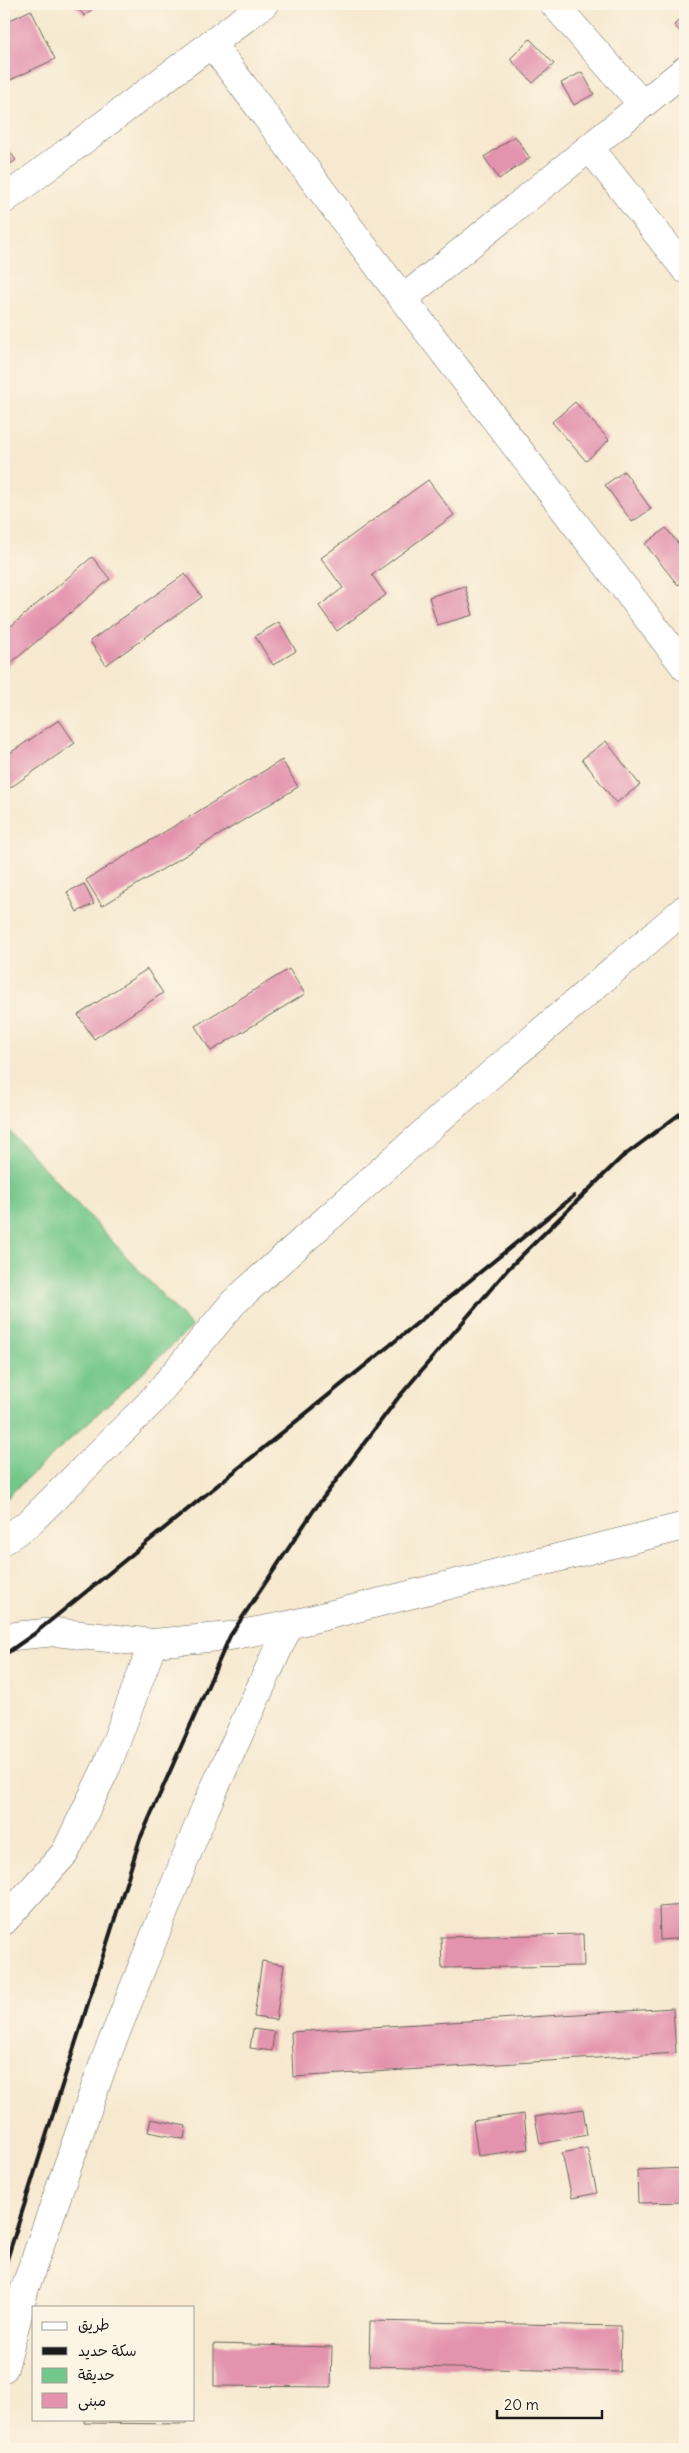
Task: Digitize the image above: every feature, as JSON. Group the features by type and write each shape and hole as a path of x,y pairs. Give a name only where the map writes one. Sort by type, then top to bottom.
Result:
{"street":[{"path":"4,200 264,4"},
{"path":"554,4 642,104"},
{"path":"211,43 403,299 685,667"},
{"path":"403,299 685,70"},
{"path":"590,148 685,269"},
{"path":"4,1540 28,1524 149,1404 234,1302 446,1113 685,909"},
{"path":"4,1637 55,1632 153,1643 230,1636 289,1625 685,1526"},
{"path":"4,2368 14,2289 205,1809 289,1625"},
{"path":"4,1921 65,1853 107,1766 153,1643"}],"green space":[{"path":"4,1125 192,1327 4,1500"}],"building":[{"path":"73,4 98,4 85,16"},
{"path":"31,10 55,59 4,83 4,23"},
{"path":"685,14 685,37 674,25"},
{"path":"530,39 554,64 533,83 510,59"},
{"path":"582,72 594,94 574,105 561,83"},
{"path":"515,136 530,158 499,179 484,157"},
{"path":"4,144 16,160 4,169"},
{"path":"575,402 609,440 586,461 552,422"},
{"path":"624,471 651,509 632,522 605,485"},
{"path":"428,480 454,515 372,575 386,595 337,631 319,606 343,588 321,558"},
{"path":"666,528 685,552 685,579 678,585 645,544"},
{"path":"92,557 110,579 4,669 4,632"},
{"path":"185,574 202,597 106,665 90,641"},
{"path":"465,586 473,615 437,625 429,597"},
{"path":"279,622 296,651 273,665 255,636"},
{"path":"59,720 75,743 4,792 4,757"},
{"path":"606,741 640,785 616,803 582,759"},
{"path":"282,760 298,787 102,906 86,880"},
{"path":"84,884 94,904 77,912 67,892"},
{"path":"147,969 163,993 94,1039 78,1015"},
{"path":"289,969 305,994 211,1051 195,1026"},
{"path":"685,1905 685,1938 660,1940 659,1907"},
{"path":"583,1934 584,1966 442,1968 441,1937"},
{"path":"262,1961 284,1965 276,2020 254,2017"},
{"path":"673,2008 676,2053 293,2077 291,2032"},
{"path":"253,2029 274,2032 272,2051 250,2048"},
{"path":"583,2109 587,2135 540,2144 535,2117"},
{"path":"524,2114 528,2149 478,2156 473,2121"},
{"path":"151,2119 186,2126 184,2139 148,2132"},
{"path":"587,2148 597,2193 572,2198 562,2153"},
{"path":"685,2168 685,2202 638,2203 637,2170"},
{"path":"370,2321 621,2326 620,2372 369,2366"},
{"path":"214,2344 332,2347 331,2387 214,2386"},
{"path":"84,2420 186,2420 186,2424 84,2423"}],"railway":[{"path":"621,1158 685,1110"},
{"path":"4,2269 140,1839 230,1636 314,1510 398,1398 508,1269 625,1154"},
{"path":"4,1655 34,1634 574,1196"}]}
